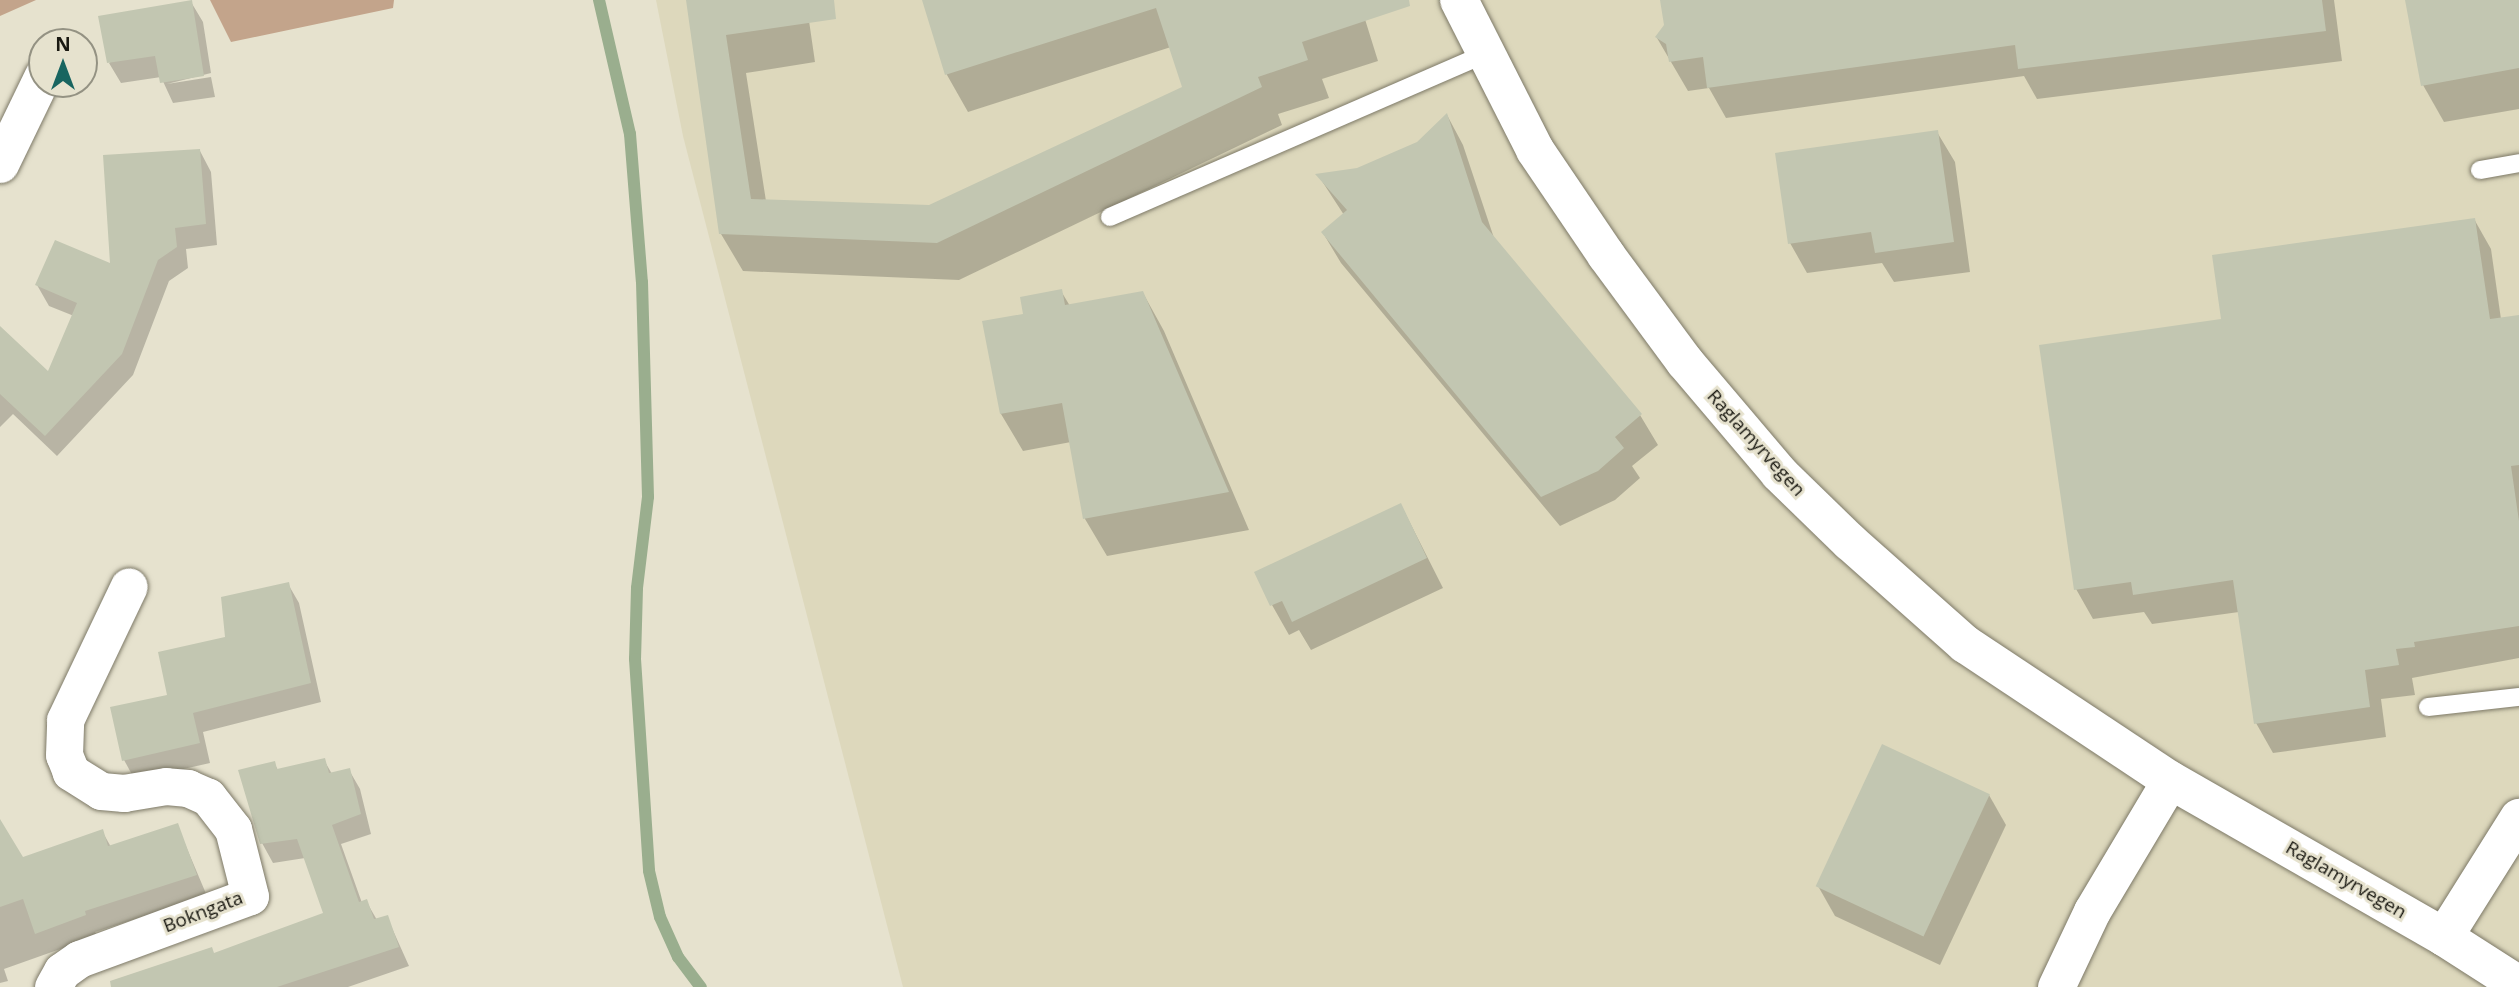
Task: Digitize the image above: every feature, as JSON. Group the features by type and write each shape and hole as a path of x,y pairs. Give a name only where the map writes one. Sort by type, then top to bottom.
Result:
{"street":[{"name":"Raglamyrvegen","path":"1459,0 1484,54 1535,150 1606,255 1685,362 1779,473 1965,644 2170,780 2444,937 2519,985"},
{"path":"0,164 32,98"},
{"name":"Bokngata","path":"53,987 62,971 79,959 250,896 233,829 223,811 208,797 188,788 166,786 124,793 101,791 82,783 67,763 62,737 65,720 129,586"},
{"path":"2056,987 2092,911 2170,780"},
{"path":"2444,937 2519,818"}],"lane":[{"path":"1110,217 1484,54"},
{"path":"2480,170 2519,163"},
{"path":"2428,708 2519,697"}],"shaded area":[{"path":"0,0 36,0 0,16"},
{"path":"210,0 394,0 393,8 231,42"},
{"path":"656,0 2519,0 2519,987 903,987 683,136"}],"building":[{"path":"192,0 204,76 160,83 155,56 107,63 98,16"},
{"path":"686,0 834,0 836,19 726,35 751,199 929,205 1182,87 1156,8 945,75 922,0 1409,0 1410,6 1302,42 1308,60 1258,77 1262,87 937,243 719,234"},
{"path":"1660,0 2322,0 2326,31 2018,69 2015,45 1707,88 1703,57 1669,62 1666,44 1655,37 1664,25"},
{"path":"2405,0 2519,0 2519,68 2421,86"},
{"path":"1447,113 1482,222 1642,414 1615,437 1624,448 1598,471 1541,497 1321,232 1347,210 1315,174 1357,168 1417,142"},
{"path":"1938,130 1954,242 1875,253 1871,232 1788,244 1775,153"},
{"path":"200,149 206,224 175,228 177,247 158,260 122,354 45,436 0,394 0,326 48,371 77,303 35,285 55,240 110,263 103,155"},
{"path":"2475,218 2490,319 2519,315 2519,465 2511,466 2519,521 2519,626 2414,642 2415,647 2396,649 2399,665 2365,670 2370,707 2254,724 2233,580 2133,595 2131,582 2074,590 2039,345 2221,319 2212,255"},
{"path":"1062,289 1065,305 1143,291 1229,492 1083,519 1062,403 1000,414 982,321 1023,314 1020,297"},
{"path":"1401,503 1427,558 1292,622 1282,601 1270,606 1254,572"},
{"path":"289,582 311,683 193,713 200,743 122,761 110,707 167,695 158,652 225,637 221,597"},
{"path":"1882,744 1990,794 1923,937 1816,886"},
{"path":"325,758 329,773 350,768 361,814 332,825 359,902 367,899 374,919 388,915 399,947 277,987 111,987 110,981 212,947 214,953 323,913 297,839 260,844 238,770 275,761 277,769"},
{"path":"0,819 23,857 103,829 108,846 178,823 197,875 85,911 86,915 35,934 23,899 0,907"}],"waterway":[{"path":"599,0 630,134 642,282 648,497 637,588 635,659 649,871 660,917 678,957 701,987"}]}
